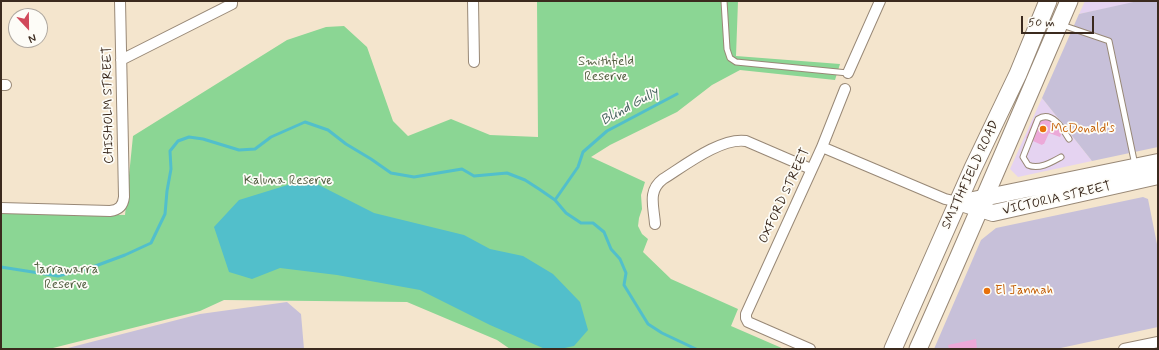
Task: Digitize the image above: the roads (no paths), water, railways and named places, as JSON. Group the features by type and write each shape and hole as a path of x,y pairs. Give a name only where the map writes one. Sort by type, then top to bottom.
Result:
{"highway":[{"name":"SMITHFIELD ROAD","path":"893,349 958,202 1018,74 1048,1"},
{"name":"SMITHFIELD ROAD","path":"918,349 1069,1"}],"main road":[{"name":"VICTORIA STREET","path":"958,202 982,204 1136,166 1157,169"},
{"name":"VICTORIA STREET","path":"982,204 992,213 999,212 1157,169"}],"street":[{"name":"CHISHOLM STREET","path":"1,208 110,211 117,210 121,207 124,197 120,1"},
{"path":"121,60 232,4 232,1"},
{"path":"473,1 474,62"},
{"path":"848,73 880,1"},
{"name":"OXFORD STREET","path":"810,349 748,322 746,314 811,169 822,148 846,89"},
{"path":"655,224 652,196 656,185 663,179 722,144 737,140 746,141 811,169"},
{"name":"VICTORIA STREET","path":"822,148 945,199 958,202"},
{"path":"1124,349 1158,342"}],"lane":[{"path":"724,1 727,49 730,58 736,62 848,73"},
{"path":"1059,24 1109,41 1136,166"},
{"path":"1062,158 1046,165 1035,167 1028,165 1023,157 1038,119 1040,118 1046,117 1055,120 1069,139"}],"water":[{"path":"307,179 374,213 464,235 490,249 523,256 553,274 580,302 588,330 574,346 560,349 545,349 490,325 420,290 337,275 280,268 252,279 229,272 214,227 239,200"}],"waterway":[{"name":"Blind Gully","path":"555,200 578,167 583,152 607,131 677,94"},
{"path":"1,267 58,276 90,268 125,255 151,243 165,214 171,169 170,151 178,141 189,137 203,139 239,150 255,149 271,137 305,122 328,130 346,144 391,173 414,177 462,169 474,176 507,173 525,180 555,200 566,213 581,223 593,223 604,232 611,249 620,259 626,273 624,285 648,324 662,333 696,349"}],"place":[{"name":"McDonald's","path":"1043,129"},
{"name":"El Jannah","path":"987,291"}],"park label":[{"name":"Smithfield Reserve","path":"606,70"},
{"name":"Kaluna Reserve","path":"288,181"},
{"name":"Tarrawarra Reserve","path":"66,278"}]}
